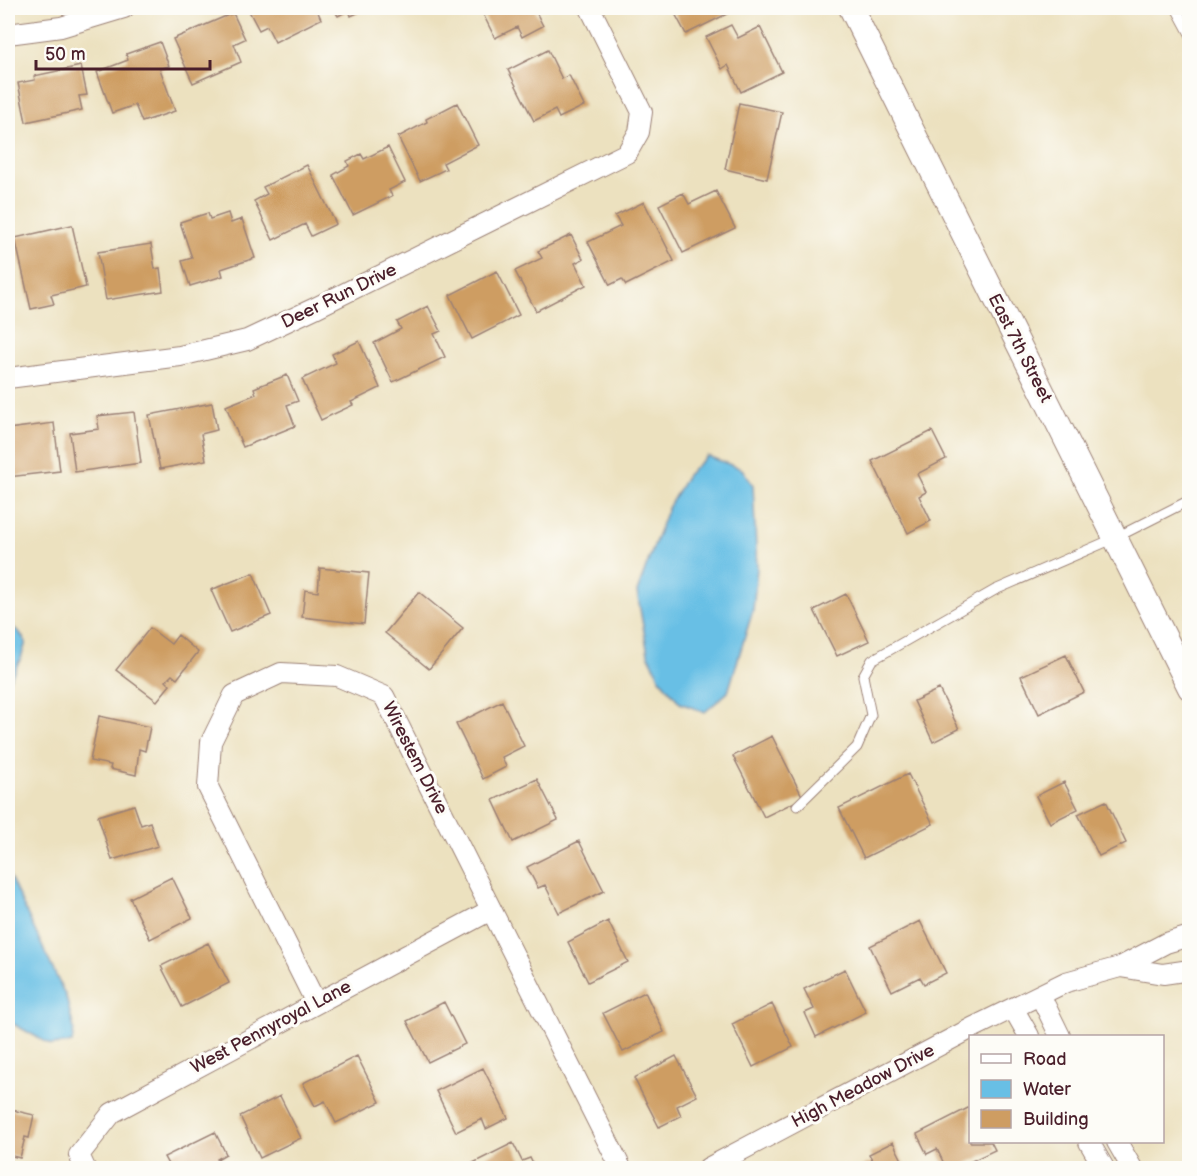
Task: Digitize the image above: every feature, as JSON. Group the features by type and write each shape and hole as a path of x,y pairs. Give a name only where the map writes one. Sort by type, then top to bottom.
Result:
{"street":[{"path":"8,34 61,27 124,8"},
{"name":"Deer Run Drive","path":"8,378 180,356 247,340 627,153 639,132 642,112 590,8"},
{"name":"East 7th Street","path":"851,8 1190,688"},
{"name":"Wirestem Drive","path":"316,1003 208,787 211,742 234,696 281,673 337,676 384,696 621,1168"},
{"name":"West Pennyroyal Lane","path":"85,1168 79,1155 112,1113 491,910"},
{"name":"High Meadow Drive","path":"708,1168 1066,982 1120,967 1166,943 1190,936"},
{"name":"High Meadow Drive","path":"1120,967 1164,975 1190,970"},
{"path":"1040,995 1060,1035"},
{"path":"1013,1008 1028,1035"},
{"path":"1090,1143 1104,1168"},
{"path":"1118,1143 1132,1168"}],"lane":[{"path":"1176,8 1190,34"},
{"path":"797,806 857,747 871,715 863,676 872,660 995,590 1115,538 1190,500"}],"water":[{"path":"707,456 742,469 753,485 757,568 753,610 728,692 705,712 680,703 661,680 648,654 637,592 667,510 687,475"},
{"path":"8,623 20,633 26,642 21,658 8,683"},
{"path":"8,873 66,997 74,1029 72,1043 51,1045 8,1021"}],"building":[{"path":"316,8 321,19 275,42 267,26 259,30 248,9"},
{"path":"333,8 368,8 351,16 349,10 338,16"},
{"path":"480,8 534,8 543,26 522,37 517,27 495,38"},
{"path":"672,8 723,8 727,14 686,34"},
{"path":"233,13 245,39 234,44 241,62 193,83 173,39"},
{"path":"731,25 738,38 760,27 782,72 741,92 728,65 722,69 706,37"},
{"path":"160,42 169,66 160,69 175,111 142,122 135,105 112,113 97,72 128,60 126,54"},
{"path":"548,50 562,79 569,75 584,106 559,118 555,110 534,121 508,70"},
{"path":"81,66 87,95 79,96 82,110 26,122 18,83 35,80 34,76"},
{"path":"457,103 478,145 443,163 446,169 420,181 398,137"},
{"path":"739,103 782,112 767,179 725,169"},
{"path":"388,147 405,182 389,190 392,196 353,215 333,175 349,166 347,161 361,154 364,159"},
{"path":"307,165 336,224 311,236 305,224 273,240 254,201 267,194 263,187"},
{"path":"716,191 735,228 683,253 659,205 683,193 689,204"},
{"path":"644,202 674,261 626,285 622,279 610,285 588,242 621,226 615,216"},
{"path":"208,213 210,219 228,213 231,223 242,219 255,258 221,269 223,276 190,286 182,261 192,258 180,222"},
{"path":"72,225 86,287 51,295 54,304 31,309 15,238"},
{"path":"571,235 583,259 575,263 586,285 536,311 515,271 542,258 538,251"},
{"path":"151,244 155,269 160,268 163,291 106,300 98,252"},
{"path":"497,271 519,315 472,339 450,295"},
{"path":"428,306 441,331 434,334 445,357 393,382 374,343 401,329 397,322"},
{"path":"359,341 380,388 351,402 353,405 321,420 302,379 336,363 332,354"},
{"path":"287,375 298,401 287,405 295,426 243,447 226,406 256,394 254,388"},
{"path":"212,403 217,430 201,434 206,460 160,469 149,415"},
{"path":"134,412 141,463 75,472 70,433 99,429 97,416"},
{"path":"54,423 60,471 8,477 8,429"},
{"path":"932,431 946,459 917,474 926,492 919,496 931,521 908,533 872,461"},
{"path":"320,568 369,573 364,624 302,617 305,590 318,592"},
{"path":"253,573 271,615 230,632 211,590"},
{"path":"419,592 463,628 429,669 385,633"},
{"path":"846,594 869,641 837,656 814,610"},
{"path":"150,628 171,644 178,635 198,652 177,679 172,675 166,681 170,685 157,701 116,670"},
{"path":"1066,655 1084,692 1039,714 1021,676"},
{"path":"939,689 959,729 933,742 914,701"},
{"path":"502,701 524,746 502,757 506,767 483,779 456,724"},
{"path":"99,716 150,727 145,751 139,749 136,775 110,769 111,765 90,761"},
{"path":"772,736 803,798 764,817 733,756"},
{"path":"908,774 933,824 864,858 839,808"},
{"path":"537,779 558,820 513,842 493,800"},
{"path":"1064,782 1078,809 1050,823 1036,796"},
{"path":"1106,801 1126,843 1099,856 1078,814"},
{"path":"134,805 141,825 150,822 158,846 112,860 98,816"},
{"path":"579,841 604,891 559,913 545,885 538,888 527,867"},
{"path":"172,877 192,918 150,939 130,898"},
{"path":"608,921 628,962 588,982 568,942"},
{"path":"920,921 946,973 924,984 920,977 892,991 870,946"},
{"path":"208,943 229,983 182,1007 161,966"},
{"path":"845,969 866,1012 816,1037 805,1013 814,1009 804,989"},
{"path":"645,992 664,1032 623,1052 603,1013"},
{"path":"444,1002 465,1044 428,1062 407,1021"},
{"path":"772,1004 793,1047 753,1067 732,1024"},
{"path":"357,1056 380,1102 336,1123 325,1101 315,1106 303,1083"},
{"path":"676,1056 697,1096 677,1106 681,1116 659,1127 634,1078"},
{"path":"483,1068 508,1118 486,1129 482,1119 456,1132 436,1091"},
{"path":"280,1096 301,1138 260,1158 240,1116"},
{"path":"969,1108 969,1143 992,1143 995,1150 957,1168 946,1168 937,1149 927,1154 917,1134"},
{"path":"8,1109 34,1115 29,1138 25,1137 20,1158 8,1155"},
{"path":"215,1132 226,1154 217,1159 221,1168 170,1168 164,1157"},
{"path":"893,1142 906,1168 859,1168 873,1161 869,1154"},
{"path":"513,1143 522,1161 530,1158 535,1168 474,1168 471,1164"}]}
